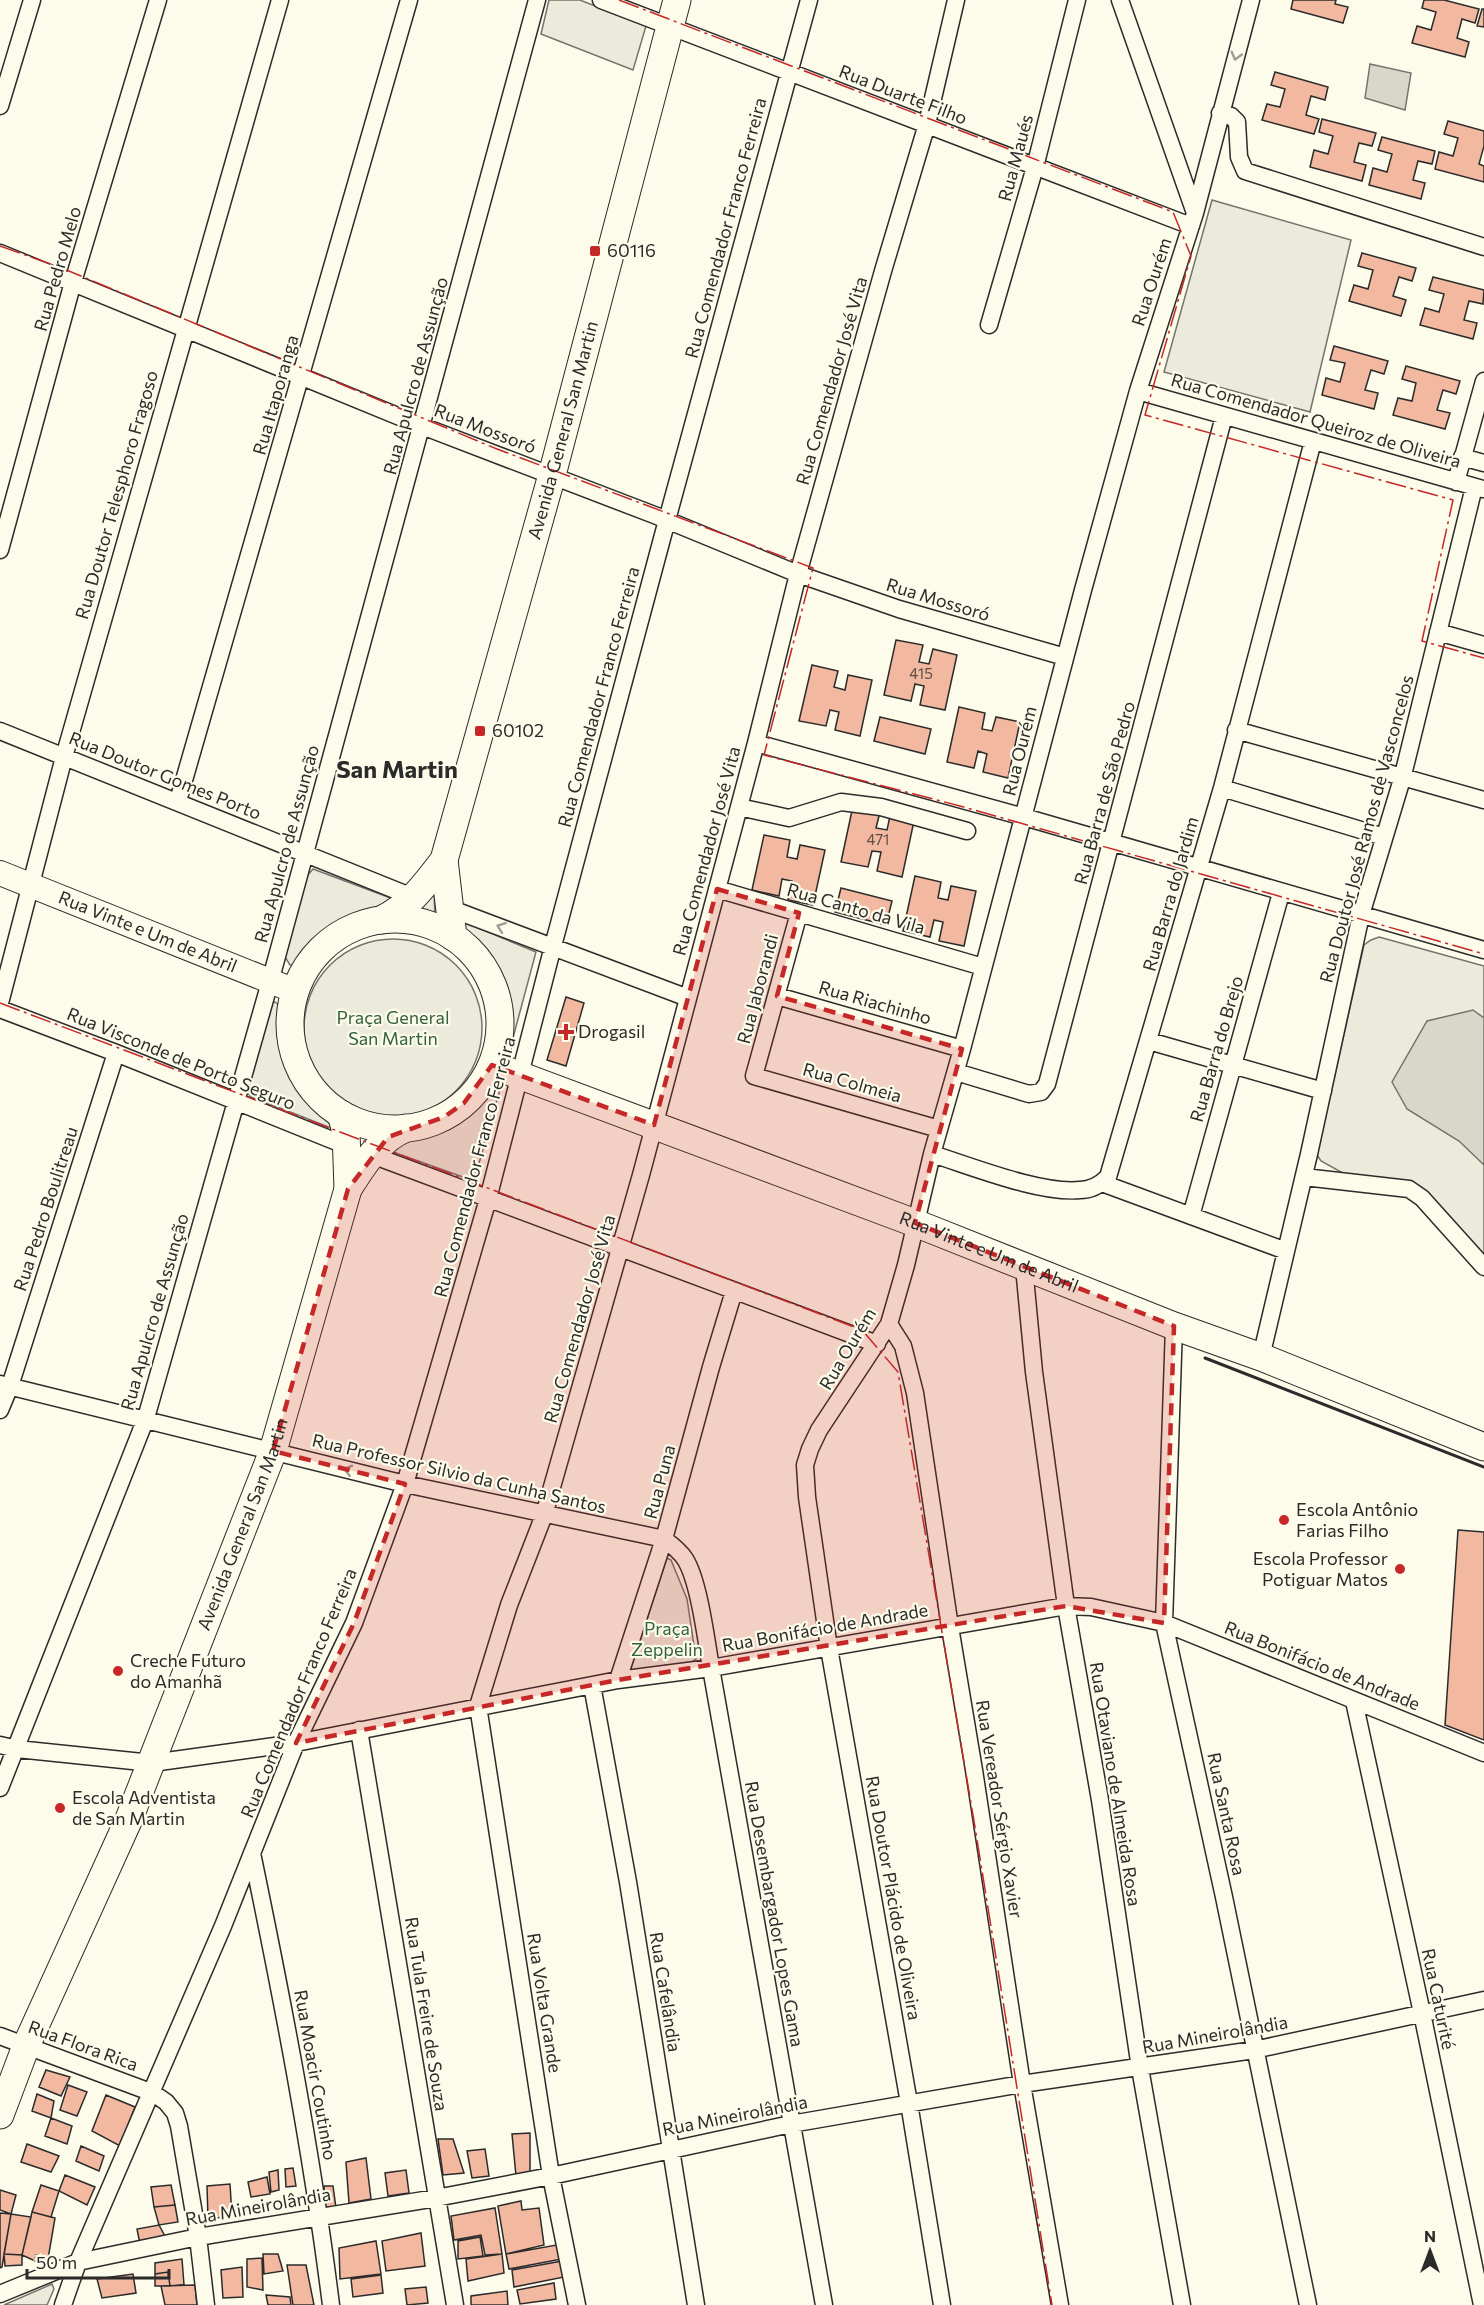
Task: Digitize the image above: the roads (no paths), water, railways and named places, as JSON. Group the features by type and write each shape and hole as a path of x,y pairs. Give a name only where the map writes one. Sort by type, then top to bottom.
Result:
{"main road":[{"name":"Avenida General San Martin","path":"453,937 444,860 552,475 677,0"},
{"name":"Avenida General San Martin","path":"381,920 396,913 415,898 444,860"},
{"path":"381,920 418,922 453,937 472,952 496,994 500,1017 499,1034 492,1065 480,1085 464,1103 444,1117 406,1128 372,1126 340,1114 322,1099 307,1081 296,1060 290,1037 290,1014 295,991 305,970 319,951 337,937 358,926 381,920"},
{"name":"Rua Vinte e Um de Abril","path":"492,1065 915,1223 1174,1326 1261,1357 1484,1447"},
{"path":"340,1114 359,1150"},
{"name":"Avenida General San Martin","path":"0,2115 26,2046 129,1819 273,1451 359,1150 406,1128"}],"street":[{"path":"0,106 32,0"},
{"name":"Rua Pedro Melo","path":"0,550 73,282 158,0"},
{"name":"Rua Doutor Telesphoro Fragoso","path":"0,1003 64,757 184,329 280,0"},
{"name":"Rua Itaporanga","path":"178,801 409,0"},
{"name":"Rua Apulcro de Assunção","path":"0,1788 146,1418 270,982 537,0"},
{"name":"Rua Duarte Filho","path":"601,0 1035,167 1193,219"},
{"name":"Rua Comendador Franco Ferreira","path":"63,2305 78,2262 153,2093 296,1743 354,1623 405,1484 488,1199 667,520 809,0"},
{"name":"Rua Comendador José Vita","path":"478,1706 509,1605 544,1515 621,1248 756,743 798,574 927,124 956,0"},
{"name":"Rua Maués","path":"989,325 1035,167 1077,0"},
{"path":"1120,0 1193,219"},
{"name":"Rua Ourém","path":"807,1497 805,1465 819,1430 889,1324 1065,657 1138,391 1193,219 1251,0"},
{"path":"1220,113 1231,116 1237,122 1240,164 1245,171 1484,247"},
{"name":"Rua Mossoró","path":"0,253 423,426 667,520 798,574 899,609 1065,657"},
{"path":"1456,482 1484,381"},
{"name":"Rua Comendador Queiroz de Oliveira","path":"1138,391 1479,488"},
{"name":"Rua Barra de São Pedro","path":"956,1072 1022,1093 1036,1094 1044,1089 1112,844 1224,416"},
{"name":"Rua Barra do Jardim","path":"1102,1183 1113,1166 1222,788 1313,441"},
{"path":"1462,457 1484,464"},
{"name":"Rua Doutor José Ramos de Vasconcelos","path":"1261,1357 1304,1178 1361,915 1402,779 1438,632 1479,488"},
{"path":"1438,632 1484,645"},
{"path":"1236,730 1484,801"},
{"name":"Rua Doutor Gomes Porto","path":"0,731 415,898"},
{"path":"756,743 1024,817 1197,869 1484,950"},
{"path":"1222,788 1384,837"},
{"path":"739,807 789,818 841,802 851,803 881,807 967,831"},
{"name":"Rua Vinte e Um de Abril","path":"0,873 295,991"},
{"name":"Rua Canto da Vila","path":"717,888 983,967"},
{"name":"Rua Barra do Brejo","path":"1191,1216 1281,893"},
{"path":"449,908 688,998"},
{"name":"Rua Jaborandi","path":"754,1076 799,913"},
{"name":"Rua Riachinho","path":"777,996 962,1049"},
{"name":"Rua Visconde de Porto Seguro","path":"0,1009 359,1150 877,1344"},
{"path":"1149,1041 1323,1090"},
{"name":"Rua Pedro Boulitreau","path":"0,1410 5,1385 116,1053"},
{"name":"Rua Colmeia","path":"754,1076 939,1129"},
{"path":"932,1154 1029,1184 1061,1190 1081,1190 1102,1183 1286,1251"},
{"path":"1304,1178 1409,1190 1427,1203 1484,1267"},
{"name":"Rua Otaviano de Almeida Rosa","path":"1024,1267 1034,1372 1065,1606 1101,1800 1140,2068 1182,2305"},
{"name":"Rua Puna","path":"618,1680 664,1539 734,1291"},
{"name":"Rua Vereador Sérgio Xavier","path":"889,1324 903,1346 915,1393 1022,2084 1060,2305"},
{"name":"Rua Santa Rosa","path":"1174,1326 1164,1623 1224,1897 1308,2305"},
{"name":"Rua Professor Silvio da Cunha Santos","path":"5,1385 146,1418 405,1484 664,1539"},
{"name":"Rua Doutor Plácido de Oliveira","path":"807,1497 829,1648 942,2305"},
{"name":"Rua Desembargador Lopes Gama","path":"664,1539 677,1549 690,1569 711,1668 824,2305"},
{"name":"Rua Bonifácio de Andrade","path":"0,1745 17,1749 152,1763 296,1743 618,1680 711,1668 1065,1606 1091,1607 1164,1623 1484,1753"},
{"name":"Rua Cafelândia","path":"592,1685 628,1882 696,2305"},
{"name":"Rua Caturité","path":"1354,1701 1422,2013 1482,2305"},
{"name":"Rua Volta Grande","path":"478,1706 551,2176 577,2305"},
{"name":"Rua Tula Freire de Souza","path":"359,1730 455,2305"},
{"name":"Rua Moacir Coutinho","path":"252,1853 289,2029 320,2216 331,2305"},
{"name":"Rua Mineirolândia","path":"0,2294 78,2262 198,2237 436,2198 551,2176 791,2124 909,2103 1254,2050 1484,2000"},
{"name":"Rua Flora Rica","path":"0,2036 153,2093"},
{"path":"153,2093 166,2102 175,2113 179,2126 198,2237 206,2305"}],"place":[{"name":"60116","path":"595,251"},
{"name":"60102","path":"480,731"},
{"name":"Drogasil","path":"566,1032"},
{"name":"Escola Antônio Farias Filho","path":"1284,1520"},
{"name":"Escola Professor Potiguar Matos","path":"1400,1569"},
{"name":"Creche Futuro do Amanhã","path":"118,1671"},
{"name":"Escola Adventista de San Martin","path":"60,1808"}],"district":[{"name":"San Martin","path":"397,770"}],"park label":[{"name":"Praça General San Martin","path":"393,1028"},
{"name":"Praça Zeppelin","path":"667,1639"}]}
